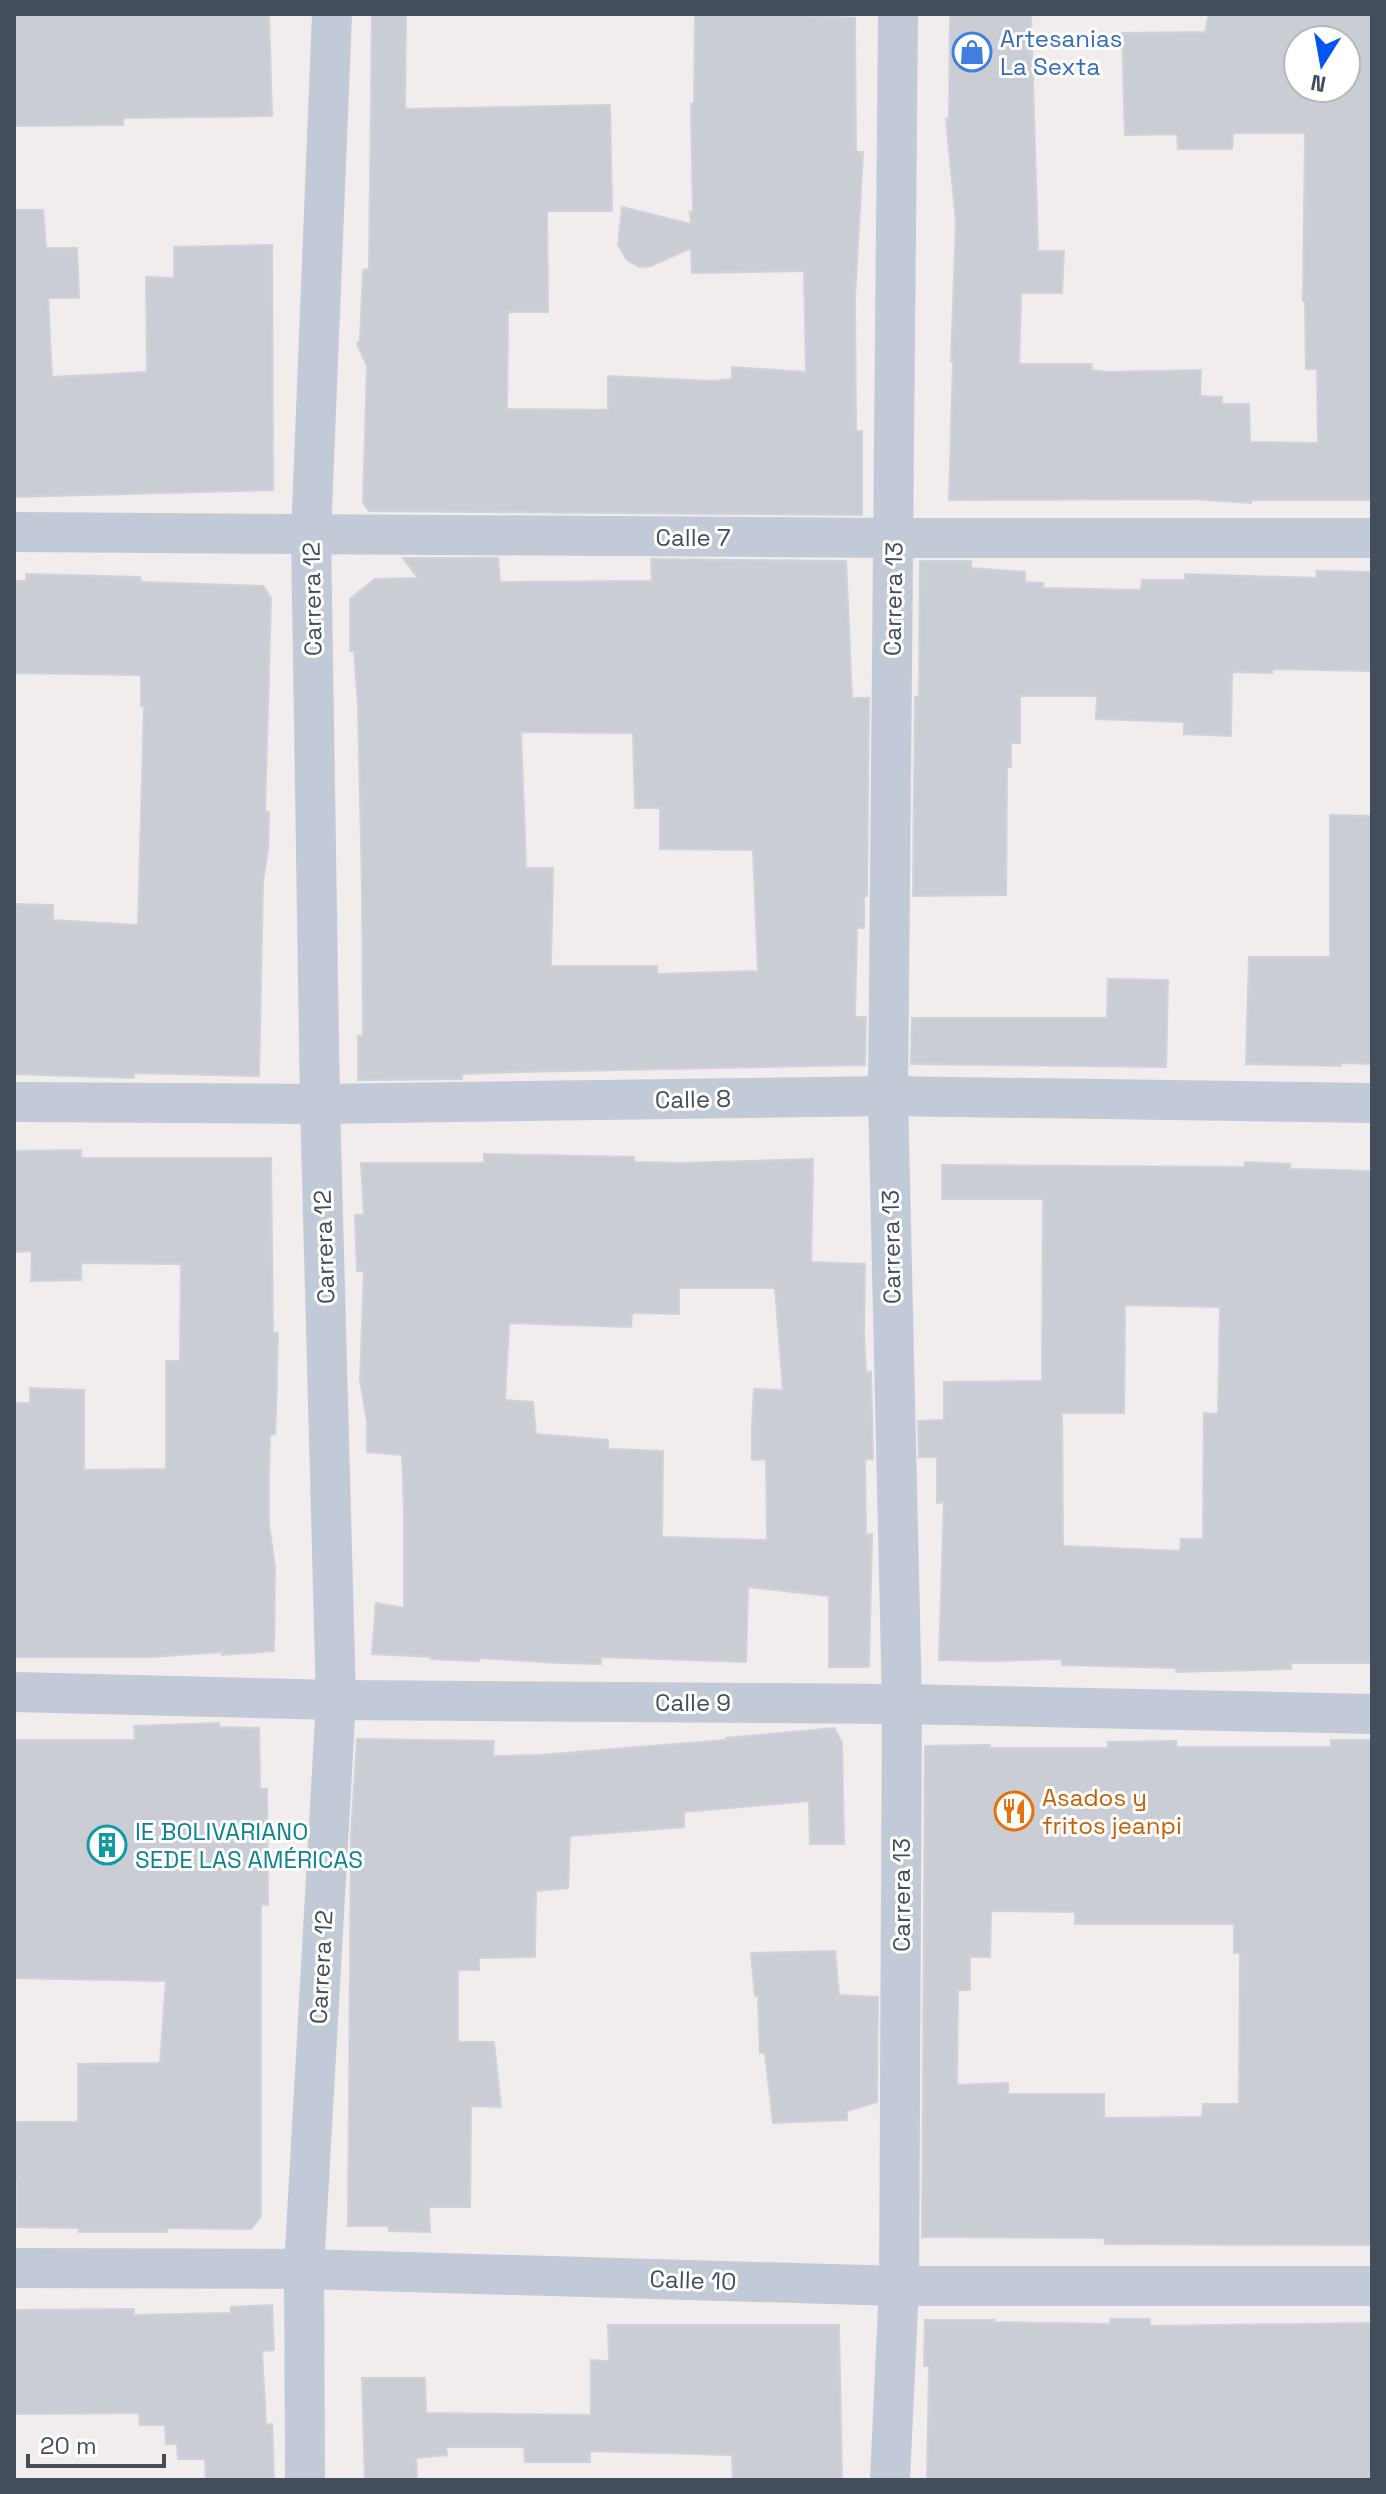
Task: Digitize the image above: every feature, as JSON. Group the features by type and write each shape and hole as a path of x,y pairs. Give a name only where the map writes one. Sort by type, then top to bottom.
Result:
{"street":[{"name":"Carrera 12","path":"305,2480 304,2269 336,1700 320,1104 311,535 332,14"},
{"name":"Carrera 13","path":"890,2480 899,2286 902,1704 888,1096 898,14"},
{"name":"Calle 7","path":"14,532 1372,538"},
{"name":"Calle 8","path":"14,1102 320,1104 888,1096 1372,1103"},
{"name":"Calle 9","path":"14,1692 336,1700 902,1704 1372,1714"},
{"name":"Calle 10","path":"14,2268 304,2269 899,2286 1372,2286"}],"building":[{"path":"14,14 269,14 272,116 123,118 123,125 14,126"},
{"path":"372,14 406,14 405,109 610,105 612,211 547,211 548,312 508,312 507,409 608,410 608,376 711,381 732,379 732,367 806,372 804,271 692,273 691,248 651,266 640,267 627,260 618,245 622,207 691,224 695,14 855,18 856,152 863,152 855,297 856,431 862,431 862,515 369,511 363,503 367,366 357,344 360,340 363,270 369,269"},
{"path":"950,14 1031,14 1038,251 1064,251 1062,293 1021,293 1019,364 1092,364 1091,370 1107,372 1201,370 1200,396 1222,397 1222,404 1249,404 1250,442 1318,443 1317,369 1306,369 1303,301 1305,133 1233,133 1232,149 1178,149 1177,134 1125,135 1122,33 1205,32 1209,14 1372,14 1372,500 1251,500 1251,503 1191,499 949,500 956,222 946,119 949,119"},
{"path":"14,210 43,210 46,248 77,248 79,298 48,298 52,377 147,372 146,277 174,278 174,247 272,245 273,490 14,497"},
{"path":"403,558 498,558 500,582 652,581 651,559 846,561 852,698 869,698 867,896 864,896 864,928 857,928 855,1017 866,1017 865,1065 520,1072 462,1074 462,1079 358,1080 358,1036 363,1036 362,888 358,706 354,650 350,651 350,599 375,579 418,578","holes":["521,732 633,733 635,808 660,808 660,849 753,850 758,971 657,974 657,966 551,966 553,868 526,868"]},
{"path":"920,561 971,561 971,568 1025,572 1025,582 1043,583 1043,588 1141,590 1142,580 1185,580 1185,574 1317,578 1316,571 1372,572 1372,671 1272,669 1272,673 1232,672 1231,736 1184,734 1184,722 1096,719 1097,696 1020,696 1020,743 1011,743 1011,767 1007,767 1006,895 913,896"},
{"path":"26,574 140,577 141,582 263,586 271,598 265,812 269,812 263,882 259,1076 134,1073 134,1078 14,1074 14,904 53,905 53,920 138,925 144,706 141,706 141,675 14,673 14,581 26,581"},
{"path":"1330,815 1372,816 1372,1064 1246,1064 1249,957 1330,957"},
{"path":"1108,979 1168,980 1166,1067 911,1064 912,1018 1107,1018"},
{"path":"81,1150 81,1158 271,1158 273,1333 278,1333 275,1434 270,1435 269,1476 269,1525 275,1567 274,1651 152,1657 14,1657 14,1403 30,1403 30,1388 84,1390 84,1470 166,1469 166,1361 180,1361 181,1264 81,1263 81,1280 31,1281 32,1251 14,1252 14,1151"},
{"path":"484,1154 634,1157 634,1162 682,1163 813,1159 811,1262 865,1264 864,1333 866,1373 871,1372 873,1459 865,1459 866,1535 872,1534 869,1667 829,1667 829,1596 748,1587 746,1662 601,1657 601,1664 479,1658 479,1661 431,1659 372,1654 376,1603 404,1608 404,1508 402,1455 367,1452 367,1422 360,1380 364,1271 357,1271 355,1215 364,1215 361,1163 484,1163","holes":["679,1288 775,1288 783,1390 754,1389 752,1426 752,1460 766,1459 767,1540 662,1537 663,1451 608,1449 608,1440 536,1434 533,1402 505,1400 509,1323 631,1327 632,1313 679,1314"]},
{"path":"1245,1162 1290,1164 1290,1169 1372,1171 1372,1663 1291,1663 1291,1669 1176,1672 1177,1668 1062,1665 1062,1659 939,1660 944,1502 937,1503 937,1457 919,1457 918,1421 944,1420 944,1382 1042,1381 1043,1199 942,1199 942,1165 1245,1167","holes":["1125,1305 1220,1307 1218,1414 1204,1413 1203,1539 1181,1539 1180,1551 1063,1546 1062,1413 1124,1413"]},
{"path":"219,1723 219,1727 259,1728 260,1789 267,1789 268,1905 261,1904 261,2216 251,2229 167,2228 167,2232 79,2232 79,2228 17,2227 17,2181 14,2181 16,2122 78,2122 78,2064 160,2063 166,1981 15,1978 14,1740 135,1740 134,1726"},
{"path":"834,1728 842,1743 844,1844 810,1844 809,1801 684,1812 684,1827 570,1836 568,1888 536,1891 535,1957 479,1958 479,1970 458,1970 458,2042 494,2042 501,2107 471,2106 470,2207 429,2207 430,2232 389,2231 389,2226 348,2226 351,1835 357,1739 494,1741 493,1756 539,1755"},
{"path":"1331,1740 1372,1740 1372,2245 1105,2244 1104,2238 922,2237 925,1746 1108,1748 1108,1742 1176,1741 1176,1747 1331,1747","holes":["991,1911 1075,1912 1075,1924 1234,1924 1234,1953 1240,1953 1239,2104 1203,2104 1202,2117 1104,2118 1104,2094 1008,2094 1008,2083 957,2085 958,1990 970,1990 970,1957 990,1957"]},
{"path":"835,1951 839,1995 878,1997 877,2102 847,2111 847,2120 773,2123 765,2053 760,2053 758,1996 755,1996 751,1953"},
{"path":"272,2305 274,2350 262,2351 266,2425 272,2424 274,2479 206,2479 205,2459 178,2459 177,2444 166,2444 165,2425 140,2425 139,2413 14,2414 14,2310 134,2309 134,2315 231,2313 231,2307"},
{"path":"1111,2319 1150,2319 1150,2326 1372,2323 1372,2480 927,2480 929,2366 924,2366 925,2320 1110,2324"},
{"path":"608,2325 839,2325 842,2480 733,2480 732,2455 590,2451 590,2462 525,2462 524,2447 446,2447 447,2455 416,2458 417,2480 365,2480 362,2378 425,2378 426,2413 591,2415 591,2360 609,2361"}],"place":[{"name":"Artesanias La Sexta","path":"972,52"},
{"name":"Asados y fritos jeanpi","path":"1014,1811"},
{"name":"IE BOLIVARIANO SEDE LAS AMÉRICAS","path":"107,1845"}]}
